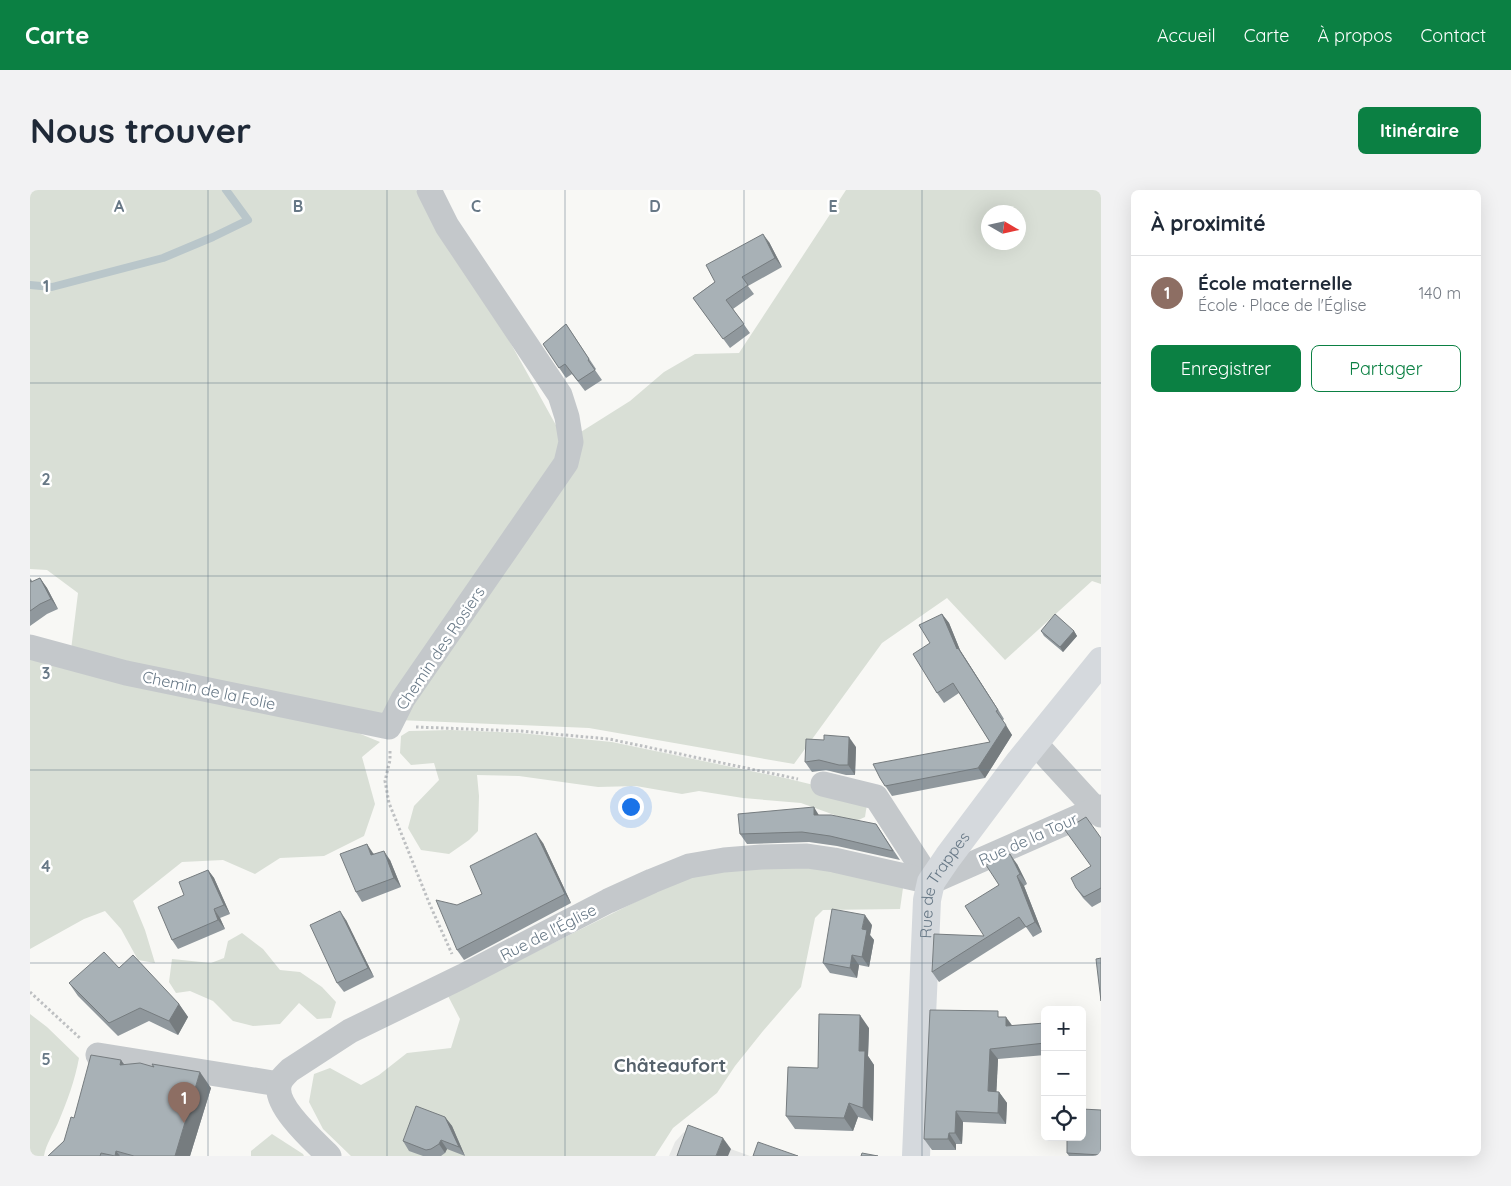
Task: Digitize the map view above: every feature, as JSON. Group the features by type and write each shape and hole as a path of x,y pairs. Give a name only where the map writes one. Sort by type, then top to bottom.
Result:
{"street":[{"name":"Chemin des Rosiers","path":"389,727 403,698 566,463 571,442 567,417 560,394 447,226 429,190"},
{"name":"Chemin de la Folie","path":"30,647 126,673 389,727"},
{"name":"Rue de Trappes","path":"916,1156 927,900 931,882 1034,742 1101,661"},
{"name":"Rue de la Tour","path":"931,882 1100,810 1034,742"},
{"path":"823,784 876,798 931,882"},
{"name":"Rue de l'Église","path":"279,1084 290,1070 350,1031 608,901 652,880 689,866 733,859 807,856 834,860 931,882"},
{"path":"98,1055 279,1084 280,1098 290,1115 328,1156"}],"path":[{"name":"Chemin des Rosiers","path":"389,727 520,730 609,739 823,784"},
{"path":"389,727 390,760 385,781 389,803 430,905 462,976"},
{"path":"30,992 98,1055"}],"shaded area":[{"path":"30,190 416,190 421,196 510,342 563,438 560,460 389,718 71,650 78,593 47,570 30,569"},
{"path":"846,190 1101,190 1101,584 1092,581 1005,660 947,598 882,643 794,764 589,728 398,720 576,435 630,401 664,372 695,354 739,353"},
{"path":"30,652 346,728 380,742 362,757 375,804 364,836 324,856 280,858 255,874 223,860 182,862 133,901 145,930 155,963 138,960 121,929 105,911 84,919 30,949"},
{"path":"451,730 520,733 612,742 785,778 855,795 867,804 865,817 854,822 801,803 743,798 699,791 682,794 636,786 598,787 519,776 477,775 479,796 478,831 449,854 421,850 408,828 414,806 439,780 434,763 411,765 400,753 401,736 409,731"},
{"path":"782,866 838,870 903,888 900,909 823,910 815,918 801,987 735,1066 717,1093 673,1128 655,1156 351,1156 323,1129 309,1102 314,1074 330,1068 361,1085 379,1075 407,1053 451,1048 460,1019 448,996 685,877 738,869"},
{"path":"242,933 263,949 280,970 300,972 322,987 336,1002 331,1018 317,1019 299,1003 280,1024 253,1026 233,1021 213,1001 190,991 176,993 169,982 172,959 211,963 224,958 228,941"},
{"path":"30,1014 47,1027 79,1058 68,1099 44,1156 30,1156"},
{"path":"684,1132 750,1156 669,1156 675,1142"},
{"path":"272,1134 304,1156 251,1156 251,1151"}],"building":[{"path":"763,234 775,258 742,277 748,285 726,300 744,324 723,339 693,298 715,282 706,265"},
{"path":"566,324 595,370 578,381 565,364 559,368 543,344"},
{"path":"40,578 51,599 30,611 30,580 31,582"},
{"path":"942,614 957,649 1006,725 978,768 885,786 873,764 990,742 953,683 937,693 913,654 930,643 919,625"},
{"path":"1055,614 1074,631 1060,647 1041,631"},
{"path":"824,735 849,737 848,765 839,765 819,760 805,762 806,739 824,740"},
{"path":"814,807 814,815 831,815 876,824 893,851 830,836 802,832 740,834 738,814"},
{"path":"1086,817 1101,838 1101,888 1084,897 1076,888 1071,878 1091,866 1065,830"},
{"path":"536,833 565,894 457,950 436,900 457,905 482,894 470,866"},
{"path":"367,844 371,855 384,851 394,878 356,892 340,854"},
{"path":"1010,854 1020,874 1017,876 1035,922 1026,927 1019,917 932,972 934,934 984,936 965,906 999,885 986,865"},
{"path":"208,870 224,905 214,909 218,920 172,940 158,907 184,895 179,882"},
{"path":"832,909 865,915 862,929 867,930 862,957 852,955 850,968 823,963"},
{"path":"340,911 368,968 337,983 310,925"},
{"path":"104,952 119,968 133,955 179,1004 169,1021 140,1008 109,1023 69,983"},
{"path":"1101,958 1101,1001 1096,959"},
{"path":"930,1010 998,1011 998,1017 1006,1017 1006,1026 1041,1023 1041,1043 990,1049 988,1091 999,1092 998,1113 956,1111 955,1133 949,1133 948,1139 924,1139"},
{"path":"819,1014 860,1015 859,1051 865,1051 863,1108 849,1103 844,1118 786,1116 788,1067 818,1068"},
{"path":"91,1055 121,1060 120,1065 140,1063 154,1067 152,1064 200,1072 175,1156 134,1156 116,1151 115,1156 101,1153 100,1156 48,1156 64,1141 71,1117 74,1118"},
{"path":"416,1106 445,1117 459,1147 441,1140 439,1144 426,1150 403,1141"},
{"path":"1086,1109 1101,1110 1101,1155 1067,1153 1067,1141 1086,1141"},
{"path":"688,1125 723,1138 716,1156 677,1156"},
{"path":"758,1142 798,1156 753,1156"},
{"path":"862,1153 878,1156 861,1156"}],"waterway":[{"path":"30,285 52,287 163,258 248,220 226,190"}],"place":[{"name":"École maternelle","path":"184,1123"}],"district":[{"name":"Châteaufort","path":"670,1065"}]}
